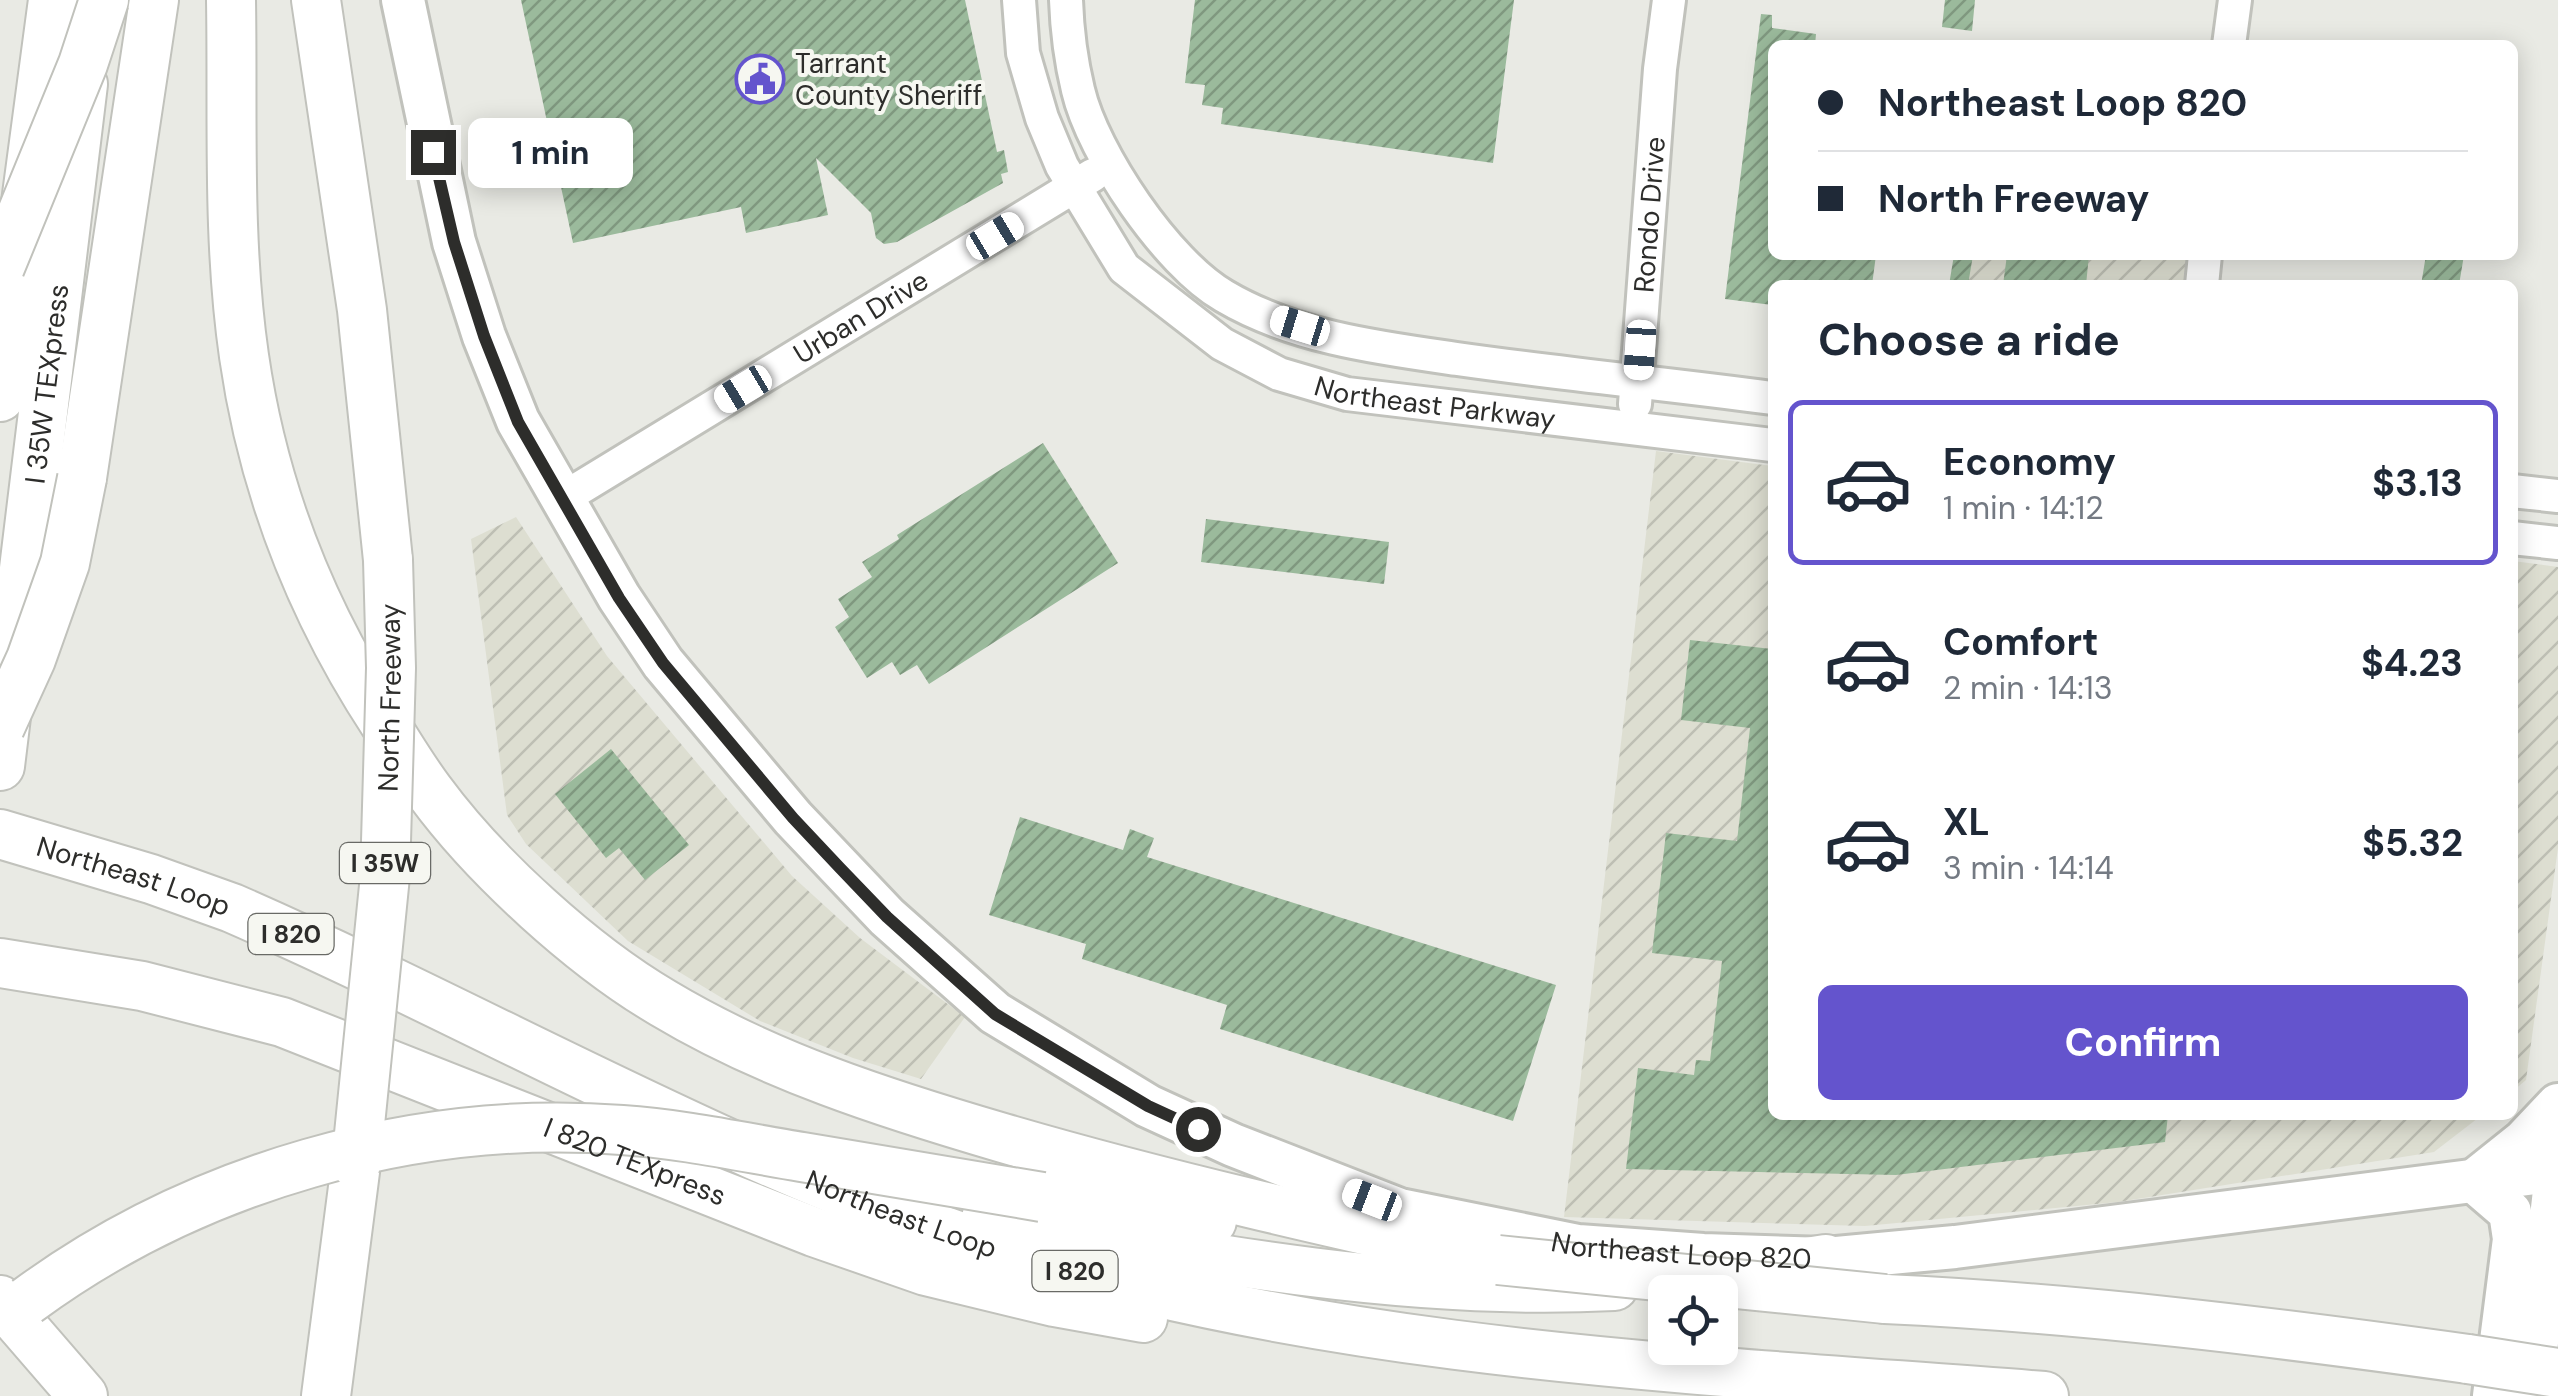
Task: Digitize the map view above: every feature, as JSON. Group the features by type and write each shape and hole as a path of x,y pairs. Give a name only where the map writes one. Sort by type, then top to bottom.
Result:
{"highway":[{"name":"I 35W TEXpress","path":"0,397 53,0"},
{"name":"I 35W TEXpress","path":"0,766 93,0"},
{"path":"0,267 70,97 104,0"},
{"path":"0,727 31,659 65,563 82,478 154,0"},
{"path":"231,0 235,258 244,358 265,455 296,558 331,637 430,794 529,900 660,1002 816,1077 930,1117 1060,1155 1297,1216 1498,1260"},
{"name":"North Freeway","path":"316,0 362,310 388,560 391,668 385,876 356,1164 328,1380"},
{"path":"331,100 344,48 342,0"},
{"name":"Northeast Loop","path":"0,834 232,908 784,1167 878,1207 1016,1254 1146,1290 1276,1319 1518,1353 2044,1396"},
{"name":"I 820 TEXpress","path":"0,963 142,986 282,1022 814,1232 926,1271 1054,1302 1188,1326 1276,1319"},
{"path":"0,1320 99,1252 181,1211 295,1168 378,1147 449,1135 522,1129 624,1130 1042,1197 1498,1260 1886,1299 2093,1313 2481,1378 2558,1373"},
{"path":"784,1167 880,1194 1027,1226 1307,1272 1418,1284 1534,1290 1618,1286 1707,1278 1826,1259"},
{"path":"0,1300 83,1396"}],"main road":[{"path":"404,0 454,242 484,336 518,422 562,499"},
{"name":"Northeast Loop 820","path":"562,499 619,598 663,663 793,818 887,917 995,1014 1148,1106 1233,1145 1400,1210 1578,1246 1826,1259 2149,1224 2474,1181 2557,1165"},
{"path":"2481,1378 2514,1239 2510,1212 2474,1181 2524,1142 2558,1105"},
{"path":"2531,1396 2557,1165"}],"street":[{"name":"Northeast Parkway","path":"1019,0 1024,54 1042,118 1074,188 1124,268 1222,344 1279,374 1346,394 1768,444"},
{"name":"Northeast Parkway","path":"1066,0 1078,94 1109,165 1175,256 1222,296 1266,316 1366,346 1638,384 1768,398"},
{"name":"Rondo Drive","path":"1632,427 1668,0"},
{"path":"2230,40 2234,0"},
{"name":"Urban Drive","path":"562,499 1109,165"},
{"path":"2518,492 2558,496"},
{"path":"2518,539 2558,543"}],"shaded area":[{"path":"1970,260 2186,260 2184,280 1968,280"},
{"path":"1656,451 1768,465 1768,1120 2476,1120 2434,1152 2118,1202 1865,1226 1564,1217"},
{"path":"516,517 607,656 792,876 860,938 965,1017 921,1079 853,1058 760,1021 628,941 526,844 507,815 471,539"},
{"path":"2518,562 2558,567 2558,848 2526,1080 2518,1087"}],"building":[{"name":"Tarrant County Sheriff","path":"521,0 965,0 997,152 1004,150 1008,172 1001,174 1003,183 897,242 884,244 876,238 871,213 816,158 828,215 746,233 741,207 573,243"},
{"path":"1195,0 1514,0 1493,163 1221,124 1223,108 1202,105 1205,85 1185,83"},
{"path":"1945,0 1975,0 1972,31 1942,27"},
{"path":"1761,14 1772,15 1772,28 1816,34 1815,40 1768,40 1768,260 1875,260 1873,280 1768,280 1768,304 1725,299"},
{"path":"1953,260 1972,260 1969,280 1950,280"},
{"path":"2006,260 2088,260 2086,280 2004,280"},
{"path":"2425,260 2463,260 2460,280 2422,280"},
{"path":"1043,443 1118,563 929,684 917,665 900,675 892,662 867,678 835,627 849,617 838,599 872,577 862,562 899,539 897,535"},
{"path":"1206,519 1389,542 1384,584 1201,562"},
{"path":"1690,640 1768,649 1768,1120 2167,1120 2165,1142 1896,1175 1626,1169 1638,1068 1694,1075 1696,1060 1710,1061 1722,961 1652,953 1666,833 1737,841 1750,728 1681,720"},
{"path":"611,749 689,845 645,880 619,848 606,858 555,794"},
{"path":"1020,817 1123,850 1130,829 1154,838 1147,857 1556,985 1513,1121 1220,1029 1227,1005 1082,959 1086,944 989,915"}],"place":[{"name":"Tarrant County Sheriff","path":"760,79"}],"route":[{"path":"433,152 454,242 484,336 518,422 619,598 663,663 840,868 887,917 995,1014 1148,1106 1198,1129"}]}
